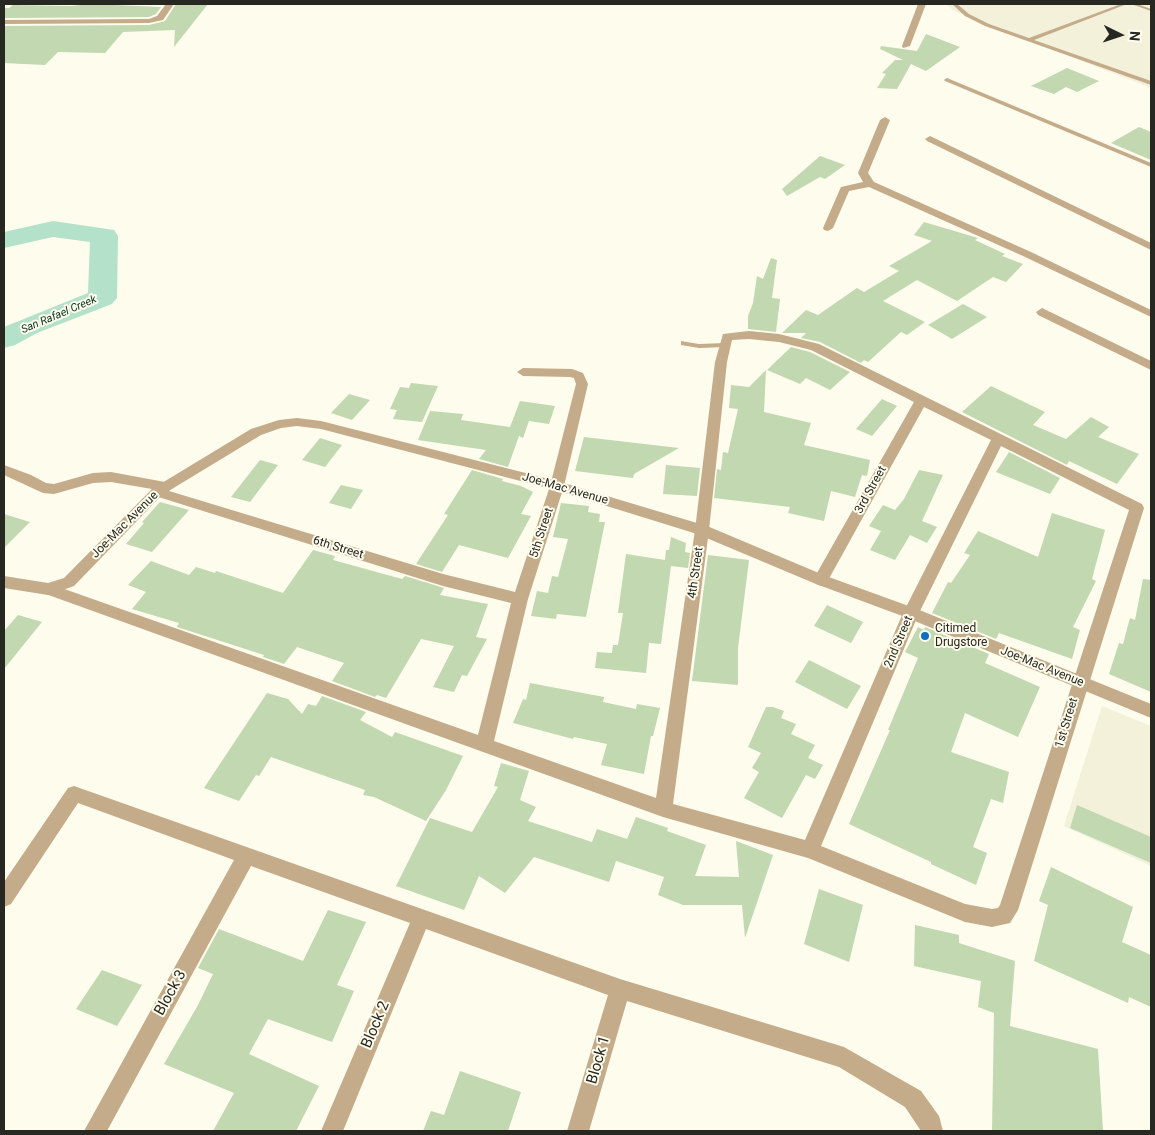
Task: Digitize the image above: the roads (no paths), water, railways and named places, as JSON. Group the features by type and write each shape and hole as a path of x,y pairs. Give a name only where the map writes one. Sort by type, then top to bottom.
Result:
{"street":[{"path":"4,22 149,21 160,18 170,4"},
{"path":"906,46 922,4"},
{"path":"885,120 863,173 864,179 870,184 1019,250 1151,314"},
{"path":"930,139 1151,247"},
{"path":"828,228 845,189 870,184"},
{"path":"1042,312 1151,366"},
{"path":"726,341 749,336 779,338 815,347 998,439"},
{"name":"4th Street","path":"663,810 726,341"},
{"name":"5th Street","path":"484,745 520,599 557,486 582,384 579,376 572,372 523,372"},
{"name":"3rd Street","path":"821,580 921,400"},
{"name":"Joe-Mac Avenue","path":"48,590 69,582 161,489 256,432 279,424 297,422 321,426 557,486 702,530 821,580 911,614 1151,711"},
{"name":"1st Street","path":"810,850 965,914 992,918 1003,916 1008,910 1080,682 1138,508 998,439"},
{"name":"2nd Street","path":"810,850 911,614 998,439"},
{"name":"6th Street","path":"4,470 26,478 43,488 54,488 94,478 112,477 161,489 425,574 520,599"},
{"path":"4,582 48,590 663,810 810,850"},
{"path":"4,898 74,794 620,989 844,1058 913,1099 931,1124 932,1131"},
{"name":"Block 3","path":"95,1131 247,855"},
{"name":"Block 2","path":"332,1131 421,919"},
{"name":"Block 1","path":"578,1131 620,989"}],"lane":[{"path":"954,4 967,15 987,25 1151,83"},
{"path":"1029,40 1125,4"},
{"path":"1133,4 1151,10"},
{"path":"947,80 1151,165"},
{"path":"684,343 699,346 726,341"}],"waterway":[{"name":"San Rafael Creek","path":"4,240 53,229 104,236 102,298 26,327 4,339"}],"place":[{"name":"Citimed Drugstore","path":"925,636"}]}
